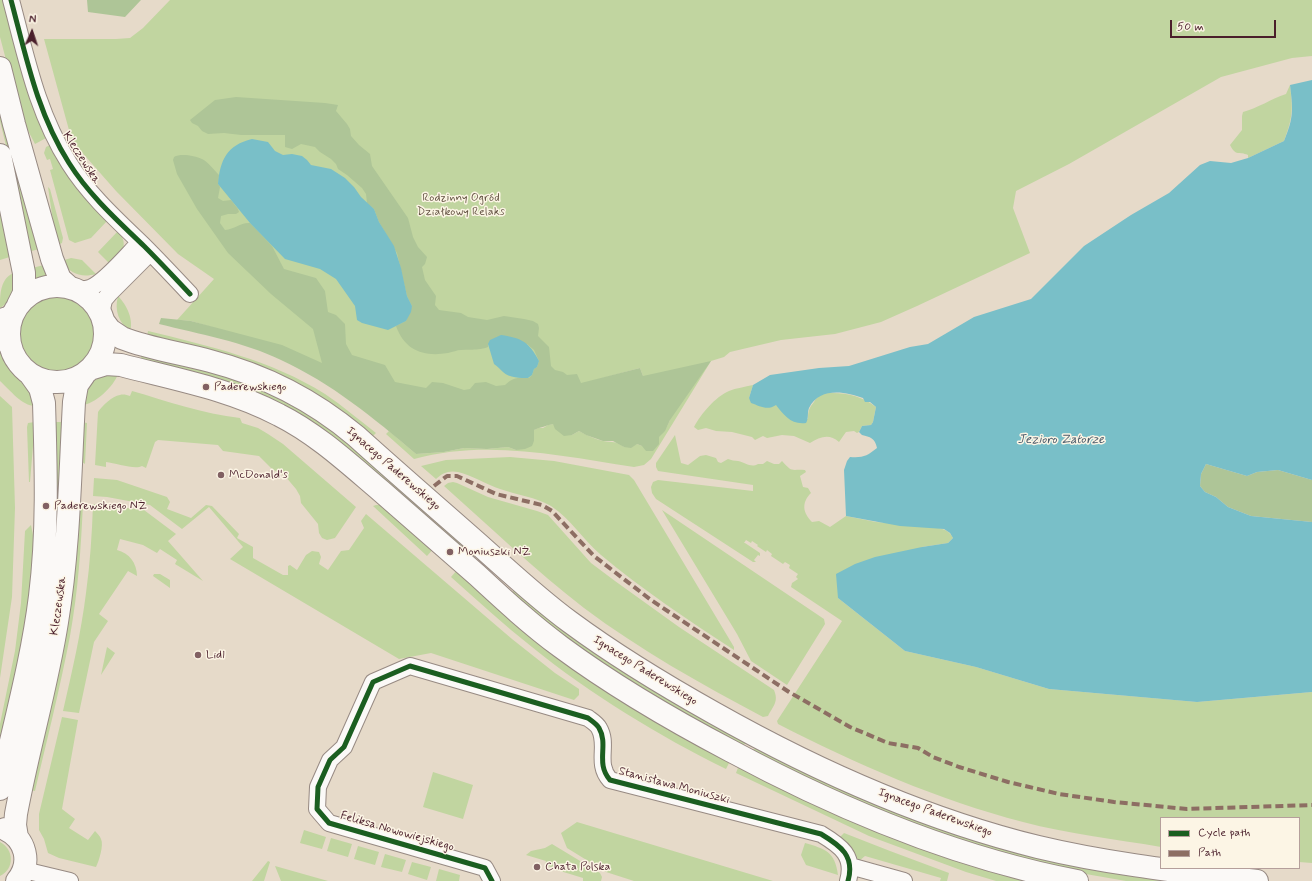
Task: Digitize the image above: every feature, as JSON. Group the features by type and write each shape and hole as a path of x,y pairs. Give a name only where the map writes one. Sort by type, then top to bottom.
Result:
{"main road":[{"path":"0,68 50,252 60,279 73,289 89,298 98,308 103,318 106,332 103,351 98,360 88,371 70,381 53,383 30,374 19,364 6,345 9,343 11,311 24,293 24,273 0,155"},
{"path":"11,311 30,294 45,287 61,286 73,289"},
{"name":"Ignacego Paderewskiego","path":"103,318 110,330 122,338 211,361 244,372 287,390 317,406 347,429 533,592 570,622 612,652 668,688 760,739 897,801 965,826 1061,852 1160,869"},
{"name":"Ignacego Paderewskiego","path":"88,371 106,364 121,365 219,390 265,408 295,424 335,452 558,645 651,707 759,766 825,798 940,844 1010,866 1077,881"},
{"name":"Kleczewska","path":"8,832 15,825 16,814 49,666 61,598 66,553 74,402 77,386 88,371"},
{"name":"Kleczewska","path":"0,789 29,661 40,598 44,555 46,506 44,403 40,388 30,374"},
{"path":"8,832 21,842 25,854 26,861 21,876"},
{"name":"Ignacego Paderewskiego","path":"1163,869 1257,881"}],"street":[{"name":"Kleczewska","path":"11,0 34,86 51,130 68,161 87,187 114,219 190,294"},
{"path":"73,289 90,288 145,248"},
{"path":"103,318 104,300 145,248"},
{"name":"Stanisława Moniuszki","path":"395,672 410,666 588,718 597,725 600,730 603,744 603,768 605,774 610,780 822,834 837,843 846,852 849,874 904,881"},
{"name":"Feliksa Nowowiejskiego","path":"395,672 373,682 344,747 330,760 318,786 317,809 329,823 485,868 492,881"},
{"path":"21,876 70,881"}],"green space":[{"path":"0,0 4,0 48,137 35,144 21,117 0,37"},
{"path":"87,0 141,0 125,17 88,12"},
{"name":"Rodzinny Ogród Działkowy Relaks","path":"170,0 1312,0 1312,56 1292,58 1221,77 1069,164 1016,191 1013,208 1030,253 881,322 835,334 781,340 730,352 724,357 711,361 651,459 644,465 634,467 552,454 496,450 469,450 441,453 414,459 386,434 389,431 416,454 444,452 464,448 487,449 508,447 516,450 534,441 534,430 553,424 572,435 579,431 597,439 616,443 624,447 637,444 642,446 656,439 662,434 670,420 643,376 640,368 450,419 215,328 191,321 177,320 214,279 178,254 116,191 72,141 44,39 130,38 143,28"},
{"path":"1290,85 1292,113 1284,141 1248,158 1248,155 1234,151 1230,145 1242,130 1243,112 1286,94"},
{"path":"236,97 338,105 336,111 350,129 351,136 370,154 372,166 408,218 413,237 418,247 427,257 425,264 422,267 425,280 436,296 435,305 439,310 461,313 468,317 487,320 504,316 533,321 538,324 538,336 549,347 551,366 555,370 563,372 567,375 577,374 581,383 640,368 643,376 711,361 670,420 665,431 659,437 659,444 653,451 646,451 642,446 637,444 631,448 624,447 613,441 603,441 579,431 572,435 564,436 555,429 553,424 534,430 534,441 532,446 525,449 516,450 508,447 487,449 464,448 444,452 416,454 352,402 335,390 299,369 252,348 159,324 161,318 191,321 282,345 322,363 313,329 271,294 228,253 197,209 177,174 173,160 174,157 180,155 188,155 202,159 219,175 218,184 220,187 218,198 223,201 231,200 238,209 239,212 236,214 221,216 220,223 225,230 250,223 272,246 284,269 316,278 325,291 328,312 336,315 345,324 346,344 352,355 385,365 395,382 426,388 432,382 443,383 464,390 470,389 475,383 486,382 496,386 505,385 516,378 529,378 534,369 537,367 539,361 534,350 527,344 488,344 488,347 481,349 459,350 439,354 423,353 410,347 400,335 396,326 406,321 412,306 407,296 397,253 379,222 374,209 367,203 366,194 362,188 338,169 336,164 331,159 315,147 301,144 292,149 285,147 285,135 241,135 224,133 208,134 202,131 190,120 215,100"},
{"path":"0,100 39,249 28,252 13,174 0,121"},
{"path":"50,145 107,221 91,238 75,243 69,240 50,170 53,169 50,159 47,160 44,153 46,147"},
{"path":"48,187 50,189 63,238 62,243 58,245 55,235"},
{"path":"0,191 13,256 0,260"},
{"path":"118,231 123,240 123,250 110,264 98,252"},
{"path":"71,258 82,260 96,274 81,275 73,272 61,261"},
{"path":"44,265 47,276 35,280 32,268"},
{"path":"16,272 17,274 12,294 8,302 0,308 0,297 4,282 11,274"},
{"path":"118,296 129,313 131,323 130,332 118,316"},
{"path":"49,297 63,297 77,303 88,314 94,328 94,342 91,350 83,362 77,367 63,373 49,373 35,367 24,356 18,342 18,328 24,314 35,303"},
{"path":"148,331 239,355 304,382 338,403 376,433 373,436 379,442 377,444 347,419 147,337"},
{"path":"0,352 9,369 29,390 35,406 25,403 0,381"},
{"path":"142,353 254,383 323,421 466,541 459,549 341,446 140,362"},
{"path":"118,374 116,379 103,394 92,402 81,405 88,386 104,376"},
{"path":"753,385 749,398 754,404 776,404 808,419 810,408 816,398 821,395 826,393 838,393 856,396 876,407 873,422 871,425 862,426 857,433 854,431 846,432 839,442 832,438 824,437 810,443 794,436 782,435 767,438 763,436 755,440 752,437 732,432 716,431 706,428 698,430 694,427 704,411 719,397 732,390"},
{"path":"132,391 199,410 240,418 242,423 258,428 283,444 356,507 335,538 327,540 322,538 319,533 318,524 301,503 300,496 296,489 285,476 272,469 259,456 223,451 218,445 158,440 155,442 146,468 142,466 130,467 106,462 106,467 95,465 98,412 114,397 122,395 130,396"},
{"path":"0,396 12,407 15,508 12,597 0,678"},
{"path":"35,422 29,482 27,427 28,423"},
{"path":"54,422 64,422 57,551 37,664"},
{"path":"81,422 87,423 85,464 81,461"},
{"path":"675,435 681,463 688,465 700,456 706,455 716,458 718,462 721,463 728,459 753,466 763,464 767,461 774,464 779,464 782,461 792,470 805,470 806,472 800,476 803,487 808,488 811,493 806,500 804,508 812,522 819,521 830,527 846,516 876,522 935,527 950,533 953,538 948,543 922,547 838,598 905,651 976,667 1049,689 1197,702 1312,692 1312,863 1300,862 1300,817 1160,817 1160,847 1074,833 1023,822 991,813 929,792 867,767 778,724 777,721 842,621 791,587 792,583 798,579 796,577 798,574 789,568 790,565 785,562 783,564 771,556 772,554 767,550 766,552 752,541 751,543 746,540 744,543 760,553 760,556 758,555 754,560 756,562 753,562 656,499 652,493 651,487 653,482 658,480 753,491 753,485 658,471 656,463"},
{"path":"510,457 554,461 629,475 634,480 734,647 734,650 666,604 617,568 601,555 565,517 551,506 533,498 500,489 458,472 446,472 436,479 421,466 446,460"},
{"path":"1206,464 1247,476 1257,472 1278,470 1312,480 1312,522 1251,516 1228,507 1216,497 1205,492 1200,486 1201,474"},
{"path":"94,478 117,480 167,497 170,502 167,509 191,518 206,505 212,506 239,534 237,538 253,547 253,558 283,575 288,575 288,566 290,565 297,570 306,555 312,551 319,552 321,557 319,564 328,570 341,551 349,550 364,528 361,521 366,514 512,639 555,673 579,689 579,695 574,700 431,653 399,659 230,559 243,547 209,507 182,529 150,505 93,496"},
{"path":"453,482 488,497 548,515 591,563 679,627 774,690 776,701 768,716 763,717 671,666 584,608 530,564 444,486"},
{"path":"78,503 83,503 79,570 73,619 62,675 35,791 29,790"},
{"path":"93,504 144,510 176,534 168,541 203,581 175,564 177,560 160,549 157,553 143,545 120,539 117,550 121,551 132,559 136,567 137,576 128,571 99,614 108,621 94,642 79,713 63,711 84,608 90,560"},
{"path":"383,505 434,548 427,556 373,506"},
{"path":"662,510 824,619 825,624 787,685 751,661 737,634"},
{"path":"31,525 34,540 33,582 0,754 0,724 15,651 21,603 25,531"},
{"path":"458,569 730,761 726,769 650,728 601,698 554,664 511,630 451,577"},
{"path":"154,574 160,574 170,580 170,588 153,576"},
{"path":"517,587 752,742 739,746 640,691 509,596"},
{"path":"107,647 115,653 101,675"},
{"path":"62,717 78,720 62,809 75,819 69,828 88,840 95,831 100,837 102,849 96,867 59,858 48,853 44,839 39,830 39,814"},
{"path":"761,747 829,781 1198,881 1126,881 1080,873 1003,855 862,805 747,751"},
{"path":"739,765 1038,881 996,881 966,872 869,836 736,773"},
{"path":"433,772 473,785 463,819 423,807"},
{"path":"577,822 773,881 634,881 606,872 567,848 561,833"},
{"path":"304,830 326,837 322,849 300,843"},
{"path":"844,833 949,873 947,881 940,881 941,878 865,856 859,861 840,837"},
{"path":"331,838 352,844 348,857 327,851"},
{"path":"0,842 8,849 11,859 8,869 0,876"},
{"path":"805,843 828,852 832,856 837,867 838,875 806,865 801,855"},
{"path":"552,844 600,873 602,877 601,881 583,881 583,878 545,865 546,861 526,855 531,851 545,848"},
{"path":"358,846 379,852 375,865 354,859"},
{"path":"385,854 406,860 402,872 381,867"},
{"path":"268,861 270,862 264,881 252,881"},
{"path":"412,862 431,867 427,880 408,874"},
{"path":"275,866 328,881 281,881"},
{"path":"439,869 460,875 459,881 436,881"}],"water":[{"name":"Jezioro Zatorze","path":"1312,80 1312,480 1278,470 1257,472 1247,476 1206,464 1201,474 1200,486 1205,492 1216,497 1228,507 1251,516 1312,522 1312,692 1197,702 1049,689 976,667 905,651 838,598 836,574 855,564 875,557 948,543 953,538 950,533 944,529 900,526 846,516 844,470 847,461 850,457 865,456 877,448 870,437 862,435 859,432 862,426 871,425 873,422 876,407 870,402 865,402 863,398 848,394 833,392 826,394 813,401 809,408 806,423 801,423 792,421 776,405 767,408 751,403 749,398 753,385 770,375 819,368 849,366 910,347 928,344 974,317 1031,299 1084,246 1131,215 1169,193 1200,165 1210,161 1231,163 1248,158 1284,141 1290,126 1292,113 1290,85"},
{"path":"252,139 268,142 275,151 283,155 292,154 302,156 311,165 331,169 345,178 361,197 374,209 379,222 394,246 401,268 407,296 412,306 411,312 406,321 388,330 362,323 357,320 355,306 336,279 320,269 285,259 250,223 218,184 219,175 226,155 236,145"},
{"path":"501,335 520,340 532,349 539,361 532,375 528,378 508,375 494,364 488,344 490,340"}],"marked path":[{"path":"434,486 447,476 457,476 496,494 542,505 552,511 594,556 651,600 789,692 850,727 888,743 918,748 933,757 959,767 1008,782 1059,794 1114,802 1187,809 1312,805"}],"cycle path":[{"path":"11,0 41,104 58,144 69,163 85,186 104,207 190,294"},
{"path":"492,881 485,868 329,823 317,809 318,787 330,760 344,747 373,682 410,666 588,718 597,725 602,734 603,767 610,780 821,834 835,843 848,858 850,865 848,881"}],"place":[{"name":"Paderewskiego","path":"206,387"},
{"name":"McDonald's","path":"221,475"},
{"name":"Paderewskiego NŻ","path":"46,506"},
{"name":"Moniuszki NŻ","path":"450,552"},
{"name":"Lidl","path":"198,655"},
{"name":"Chata Polska","path":"537,867"}]}
